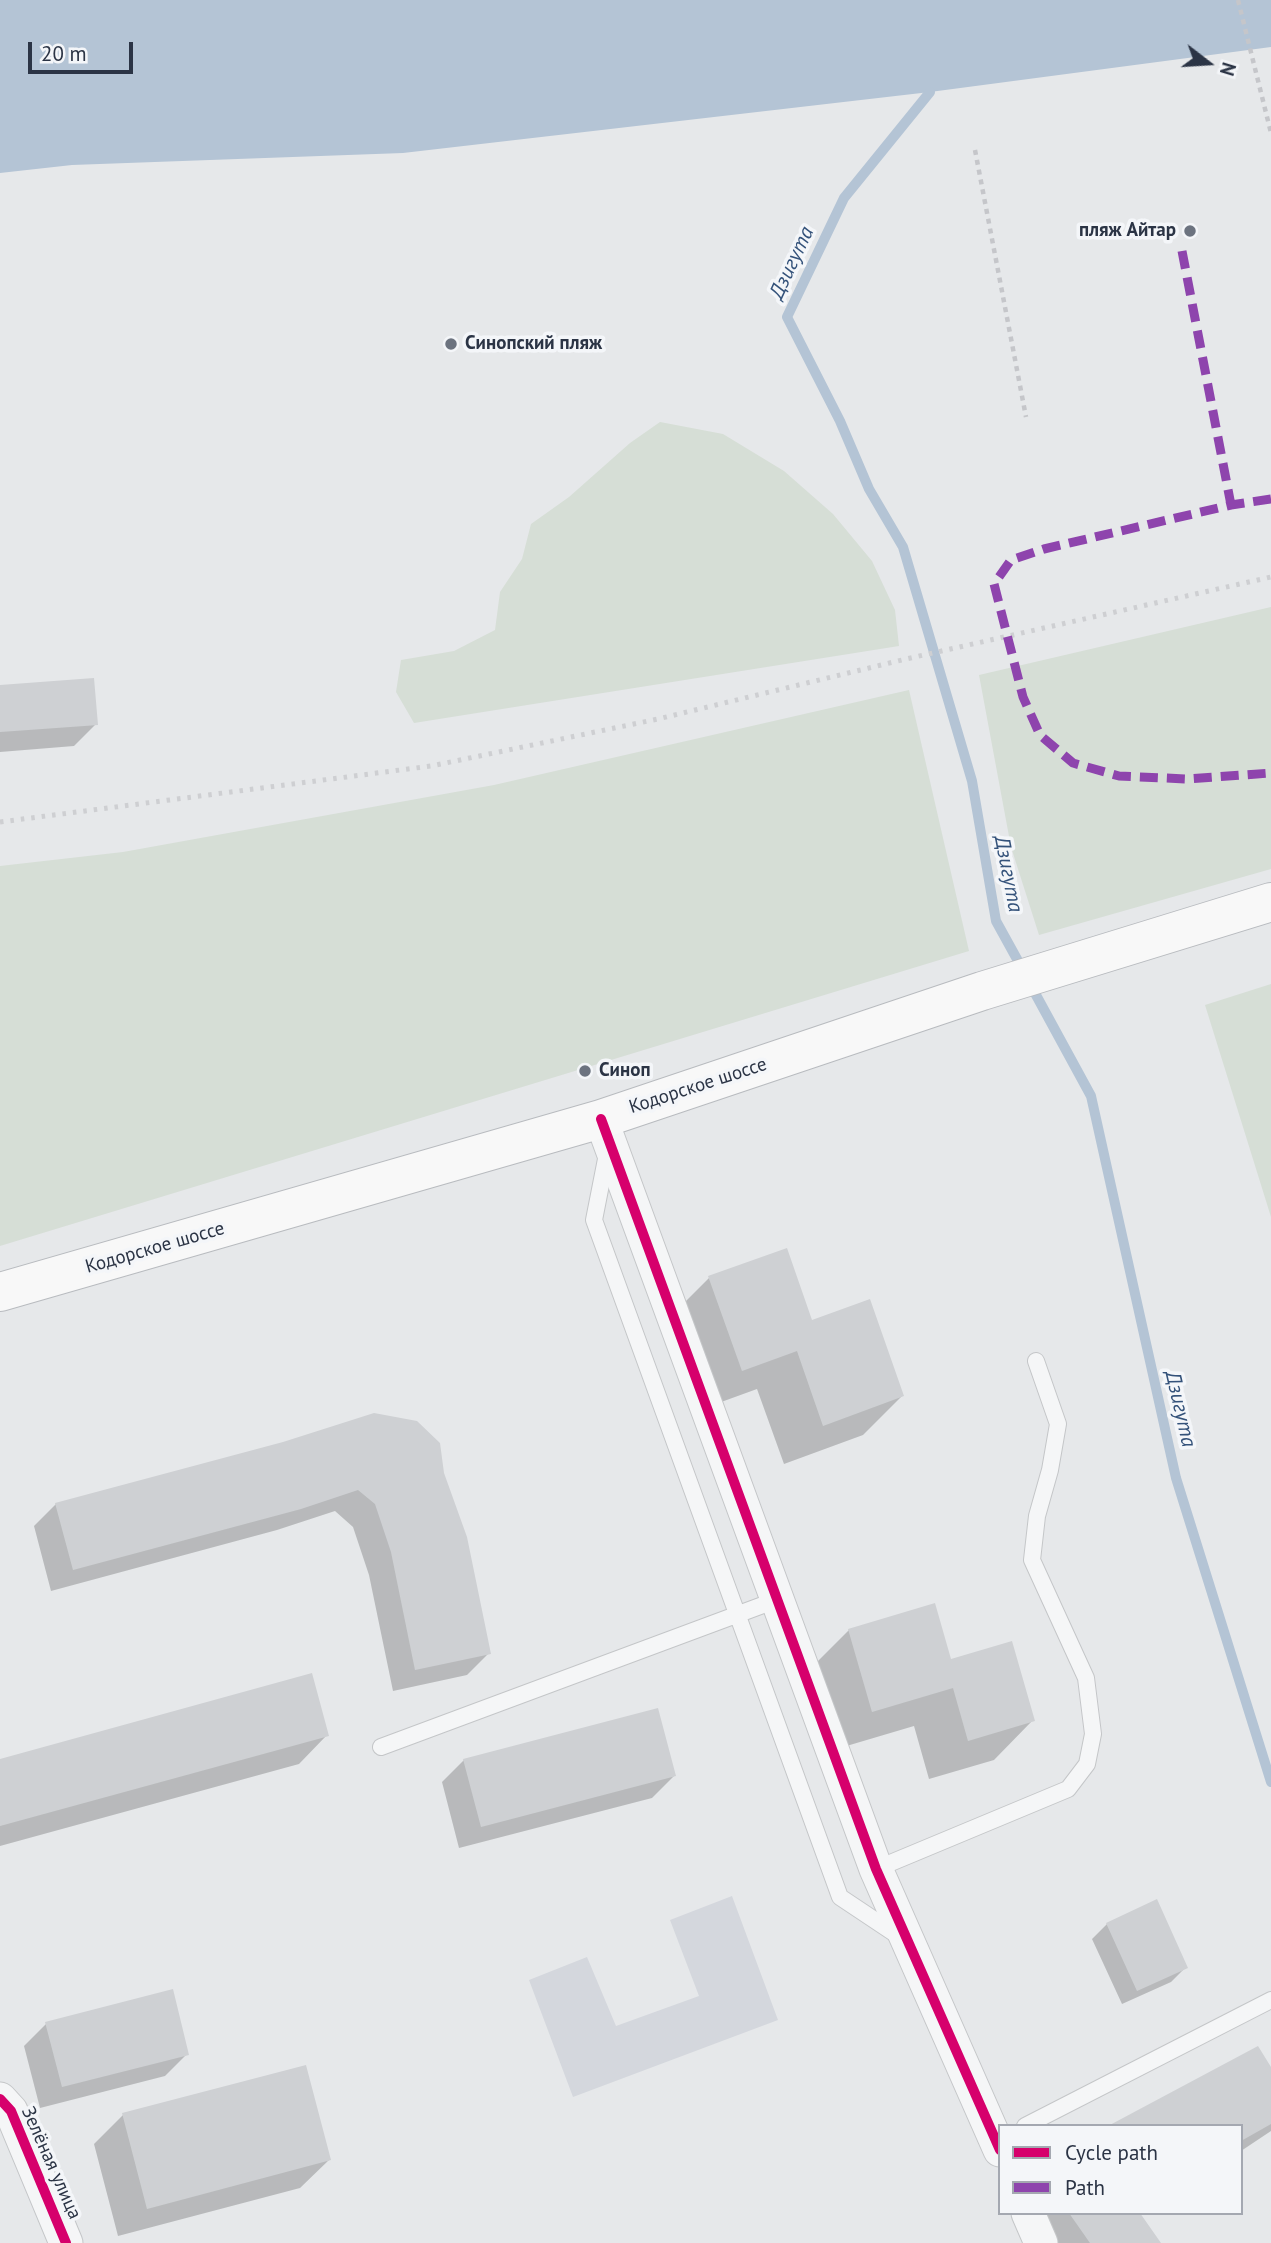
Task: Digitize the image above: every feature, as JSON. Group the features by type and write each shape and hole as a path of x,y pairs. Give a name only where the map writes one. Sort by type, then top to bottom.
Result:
{"highway":[{"name":"Кодорское шоссе","path":"0,1292 605,1130 982,991 1271,902"}],"street":[{"path":"605,1130 877,1869 998,2143"},
{"name":"Зелёная улица","path":"0,2099 11,2111 66,2243"},
{"path":"1029,2215 1041,2243"}],"lane":[{"path":"605,1130 594,1220 840,1897 908,1942"},
{"path":"877,1869 1068,1789 1087,1764 1093,1734 1086,1678 1032,1560 1037,1516 1050,1470 1058,1424 1036,1361"},
{"path":"381,1747 779,1599"},
{"path":"1029,2124 1271,2000"}],"path":[{"path":"1238,0 1271,133"},
{"path":"975,150 1026,417"}],"shaded area":[{"path":"660,422 723,434 784,471 833,514 872,561 895,610 899,646 414,723 396,692 401,660 454,651 495,630 500,592 522,559 531,524 569,497 630,443"},
{"path":"1271,607 1271,869 1039,935 1011,847 979,675"},
{"path":"909,690 969,951 0,1246 0,866 123,852 494,785"},
{"path":"1271,984 1271,1217 1205,1005"},
{"path":"732,1896 778,2020 573,2097 529,1980 587,1957 616,2026 699,1996 670,1920"}],"water":[{"path":"0,0 1271,0 1271,47 930,92 403,153 72,165 0,173"}],"building":[{"path":"94,678 98,725 0,732 0,685"},
{"path":"787,1248 812,1320 870,1299 904,1396 823,1426 797,1351 742,1371 708,1276"},
{"path":"374,1413 417,1421 440,1443 444,1473 467,1537 491,1654 415,1670 391,1552 375,1504 358,1490 301,1509 73,1570 55,1503 283,1442"},
{"path":"935,1603 951,1659 1012,1641 1035,1721 968,1741 953,1688 872,1712 848,1629"},
{"path":"312,1673 329,1736 0,1826 0,1759"},
{"path":"658,1708 676,1776 481,1827 463,1759"},
{"path":"1157,1899 1188,1968 1137,1991 1106,1923"},
{"path":"173,1989 189,2055 62,2087 45,2022"},
{"path":"1258,2046 1271,2067 1271,2124 1243,2140 1243,2124 1112,2124"},
{"path":"306,2065 331,2160 147,2209 122,2113"},
{"path":"1070,2215 1141,2215 1161,2243 1090,2243"}],"waterway":[{"name":"Дзигута","path":"930,92 844,198 787,317 840,421 869,489 903,547 972,781 996,921 1023,970"},
{"name":"Дзигута","path":"1030,984 1091,1096 1176,1478 1271,1782"}],"railway":[{"path":"0,822 431,766 658,719 906,659 1271,577"}],"marked path":[{"path":"1182,251 1231,505"},
{"path":"1271,499 1231,505 1044,549 1011,560 994,584 1023,697 1040,735 1073,763 1119,776 1187,779 1271,773"}],"cycle path":[{"path":"601,1119 876,1869 998,2145"},
{"path":"0,2099 11,2111 66,2243"}],"place":[{"name":"пляж Айтар","path":"1190,231"},
{"name":"Синопский пляж","path":"451,344"},
{"name":"Синоп","path":"585,1071"}]}
